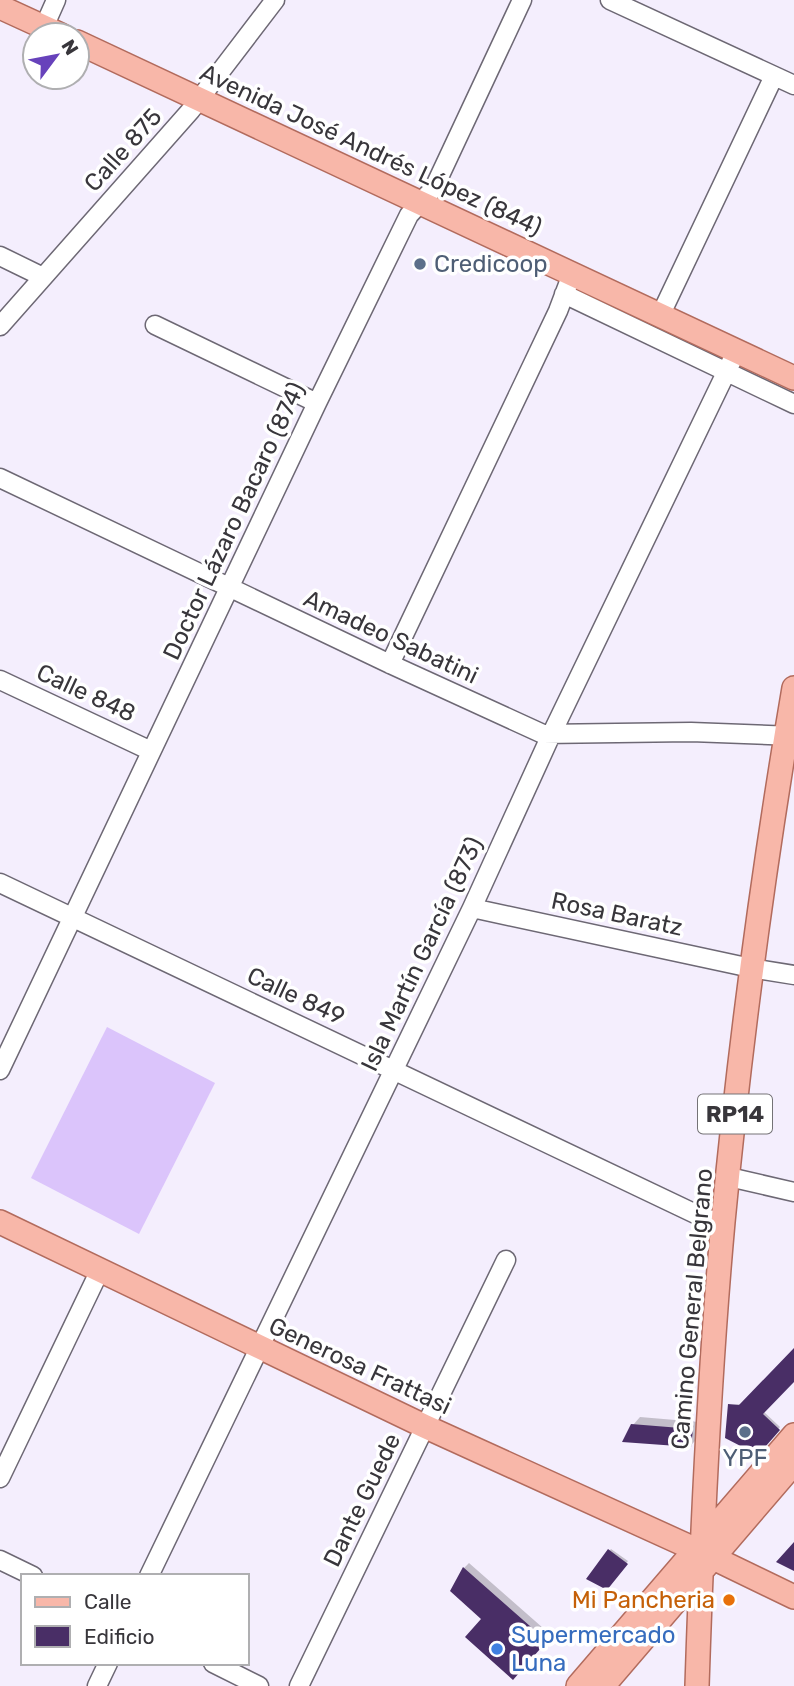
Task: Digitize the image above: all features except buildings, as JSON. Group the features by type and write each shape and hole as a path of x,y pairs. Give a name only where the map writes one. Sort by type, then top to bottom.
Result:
{"main road":[{"path":"0,8 30,21"},
{"name":"Avenida José Andrés López (844)","path":"91,48 419,203 568,284 660,316 731,362 794,378"},
{"name":"Camino General Belgrano","path":"697,1686 702,1555 723,1222 751,968 790,736 794,688"},
{"name":"Generosa Frattasi","path":"0,1222 424,1426 794,1597"},
{"path":"603,1686 794,1435"},
{"path":"578,1686 794,1463"}],"street":[{"path":"54,21 56,0"},
{"name":"Calle 875","path":"0,326 201,98 275,0"},
{"name":"Doctor Lázaro Bacaro (874)","path":"0,1070 317,403 410,215 434,188 522,0"},
{"path":"610,0 794,85"},
{"path":"660,316 775,76"},
{"path":"0,256 43,277"},
{"path":"390,664 568,284 731,362 794,404"},
{"path":"155,325 317,403"},
{"name":"Isla Martín García (873)","path":"150,1574 472,908 551,735 731,362"},
{"name":"Amadeo Sabatini","path":"0,478 531,730 551,735 691,732 790,736"},
{"name":"Calle 848","path":"0,680 151,751"},
{"name":"Calle 849","path":"0,883 704,1218 723,1222"},
{"name":"Rosa Baratz","path":"472,908 794,975"},
{"path":"729,1177 794,1192"},
{"name":"Dante Guede","path":"299,1686 506,1260"},
{"path":"0,1478 100,1270"},
{"path":"0,1560 29,1574"},
{"path":"97,1686 107,1665"},
{"path":"217,1665 259,1686"}],"shaded area":[{"path":"107,1027 215,1083 139,1234 31,1178"}],"place":[{"name":"Credicoop","path":"420,264"},
{"name":"YPF","path":"745,1432"},
{"name":"Mi Pancheria","path":"729,1600"},
{"name":"Supermercado Luna","path":"497,1649"}]}
